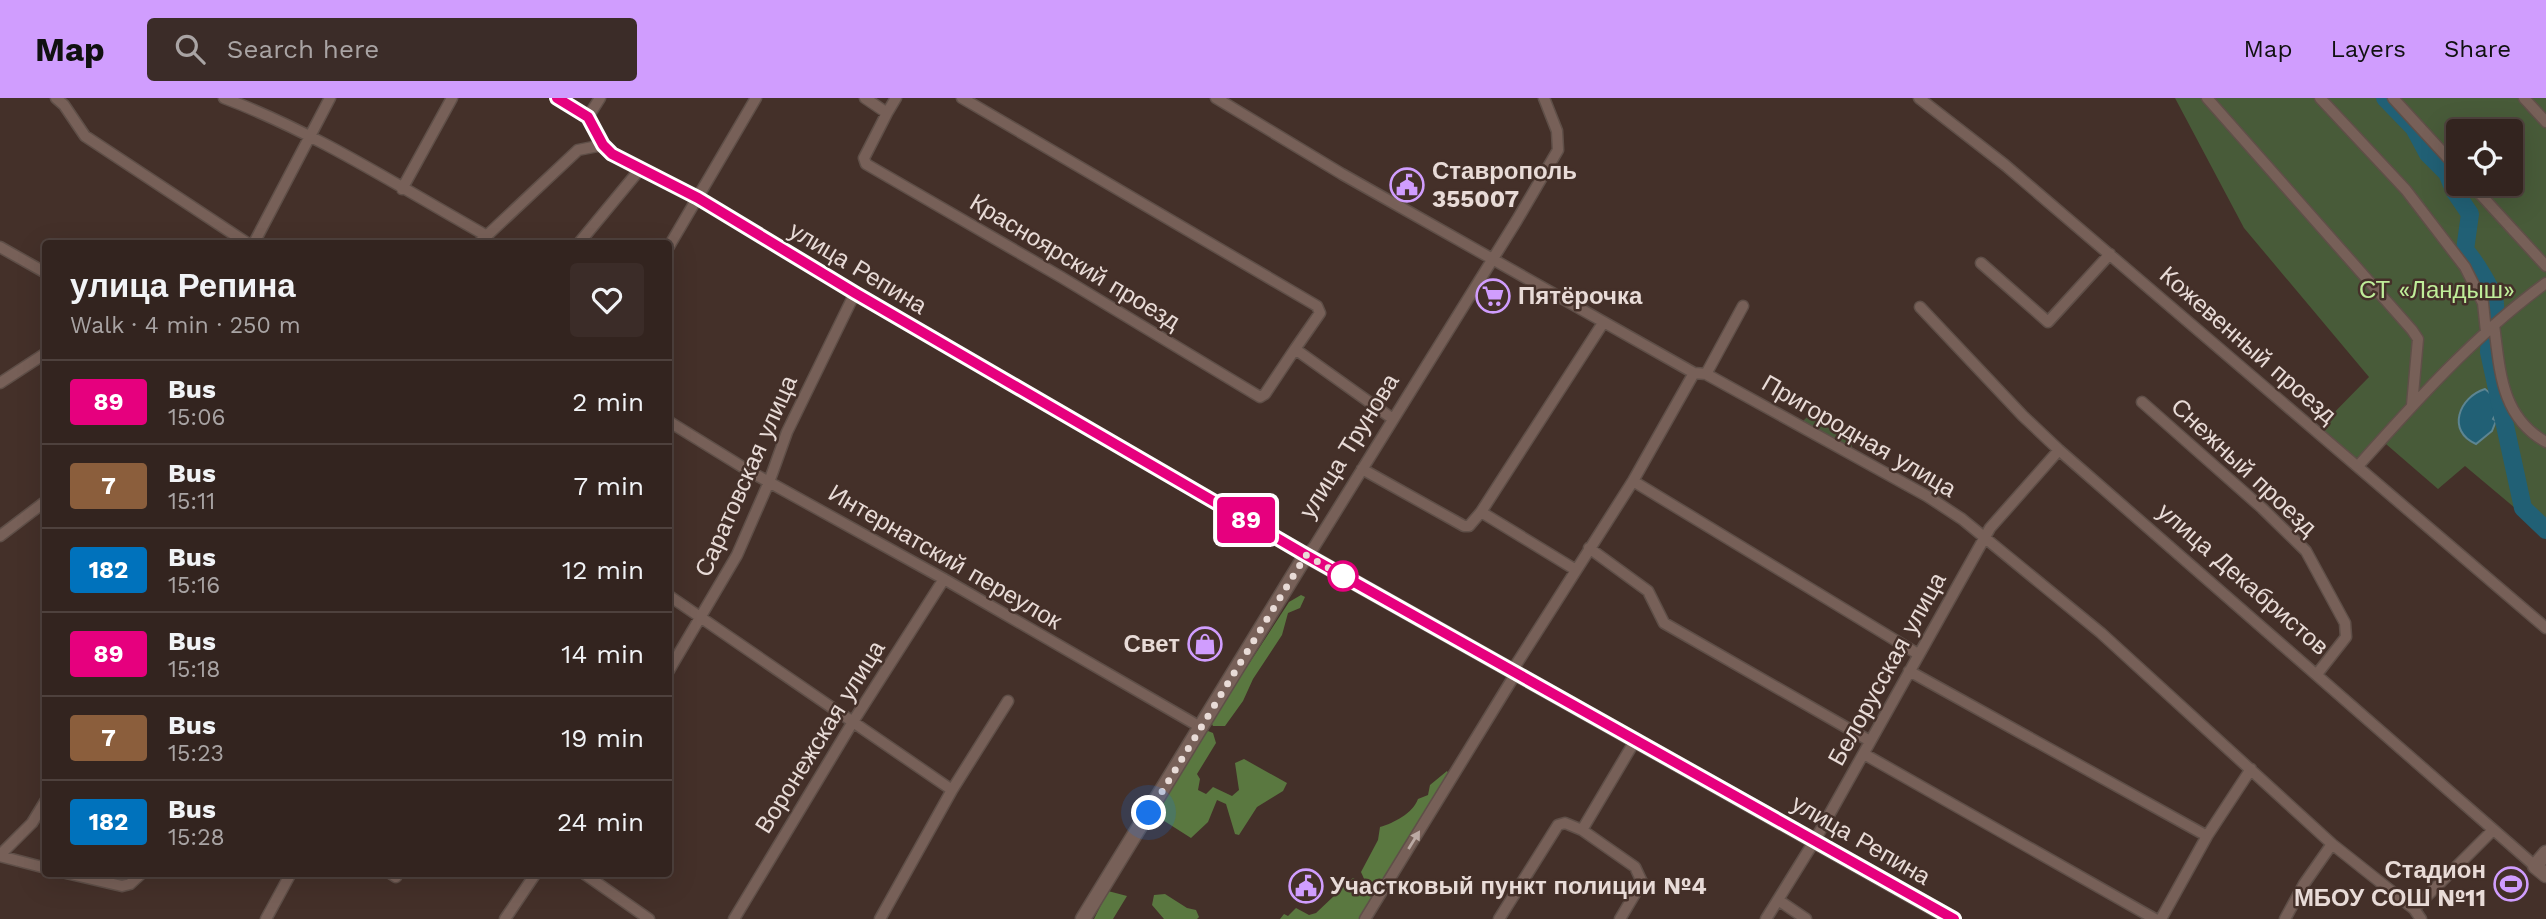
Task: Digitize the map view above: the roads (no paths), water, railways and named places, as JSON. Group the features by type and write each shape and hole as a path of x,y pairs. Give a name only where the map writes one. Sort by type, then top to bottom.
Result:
{"street":[{"path":"56,98 64,105 85,136 242,240"},
{"path":"224,98 310,136 483,240 578,150 603,145"},
{"path":"256,240 330,98"},
{"path":"402,189 452,98"},
{"path":"557,98 588,117 600,98"},
{"path":"672,241 756,98"},
{"path":"866,98 887,113"},
{"name":"Красноярский проезд","path":"897,98 864,158 866,164 1260,397 1265,394 1320,313 1317,306 962,98"},
{"name":"Пригородная улица","path":"1216,98 1342,174 1603,323 1927,496 1986,537 2101,633 2332,845 2414,909 2421,919"},
{"name":"улица Трунова","path":"1083,919 1558,150 1557,131 1544,98"},
{"name":"Кожевенный проезд","path":"1919,98 2005,164 2546,628"},
{"path":"2207,98 2412,330 2418,339 2412,405"},
{"path":"2320,98 2406,190 2465,267 2483,303 2505,393 2515,415 2529,432 2546,442"},
{"path":"2393,98 2446,156"},
{"path":"2524,98 2546,122"},
{"name":"улица Репина","path":"588,117 603,145 612,154 698,198 855,293 1306,555 1954,919"},
{"path":"581,240 641,168"},
{"path":"2482,196 2546,266"},
{"path":"0,247 42,271"},
{"path":"1981,263 2048,322 2110,254"},
{"path":"2358,466 2412,405 2490,329 2546,283"},
{"name":"Саратовская улица","path":"672,666 737,555 788,432 855,293"},
{"path":"1366,919 1589,548 1743,306"},
{"name":"улица Декабристов","path":"1920,307 2022,416 2059,450 2540,870"},
{"path":"1362,469 1464,526 1473,523 1603,323"},
{"path":"1295,349 1392,419"},
{"path":"0,383 42,356"},
{"name":"Снежный проезд","path":"2142,402 2262,508 2306,551 2345,623 2346,637 2317,674"},
{"name":"Интернатский переулок","path":"672,423 769,482 944,579 1202,728"},
{"name":"Белорусская улица","path":"1766,919 1815,840 1990,528 2059,450"},
{"path":"1633,481 1918,654"},
{"path":"0,536 42,504"},
{"path":"1481,512 1576,570"},
{"path":"1589,548 1648,591 1664,623 1870,741"},
{"name":"Воронежская улица","path":"734,919 854,720 944,579"},
{"path":"672,598 854,720 952,790"},
{"path":"1909,671 2207,836"},
{"path":"880,919 952,790 1007,701"},
{"path":"1582,830 1636,739"},
{"path":"1864,754 2155,919"},
{"path":"2161,919 2207,836 2251,769"},
{"path":"42,807 32,823 0,855 42,867"},
{"path":"1499,919 1558,825 1564,823 1582,830 1635,867 1642,882 1620,919"},
{"path":"2414,909 2493,830"},
{"path":"2285,919 2304,884 2332,845"},
{"path":"2540,870 2546,853"},
{"path":"83,877 122,886 130,884 138,877"},
{"path":"266,919 289,877"},
{"path":"505,919 533,877"},
{"path":"589,877 649,919"},
{"path":"1778,900 1806,919"}],"water":[{"path":"2485,389 2494,402 2497,412 2493,419 2496,421 2492,431 2476,444 2461,431 2460,415 2468,399"}],"waterway":[{"path":"2385,98 2414,128 2428,154 2447,173 2455,192 2470,214 2465,250 2494,298 2493,320"},
{"path":"2490,336 2489,352 2523,508 2546,530"}],"place":[{"name":"Ставрополь 355007","path":"1407,185"},
{"name":"Пятёрочка","path":"1493,296"},
{"name":"Свет","path":"1205,644"},
{"name":"Стадион МБОУ СОШ №11","path":"2511,884"},
{"name":"Участковый пункт полиции №4","path":"1306,886"}],"park label":[{"name":"СТ «Ландыш»","path":"2437,290"}]}
